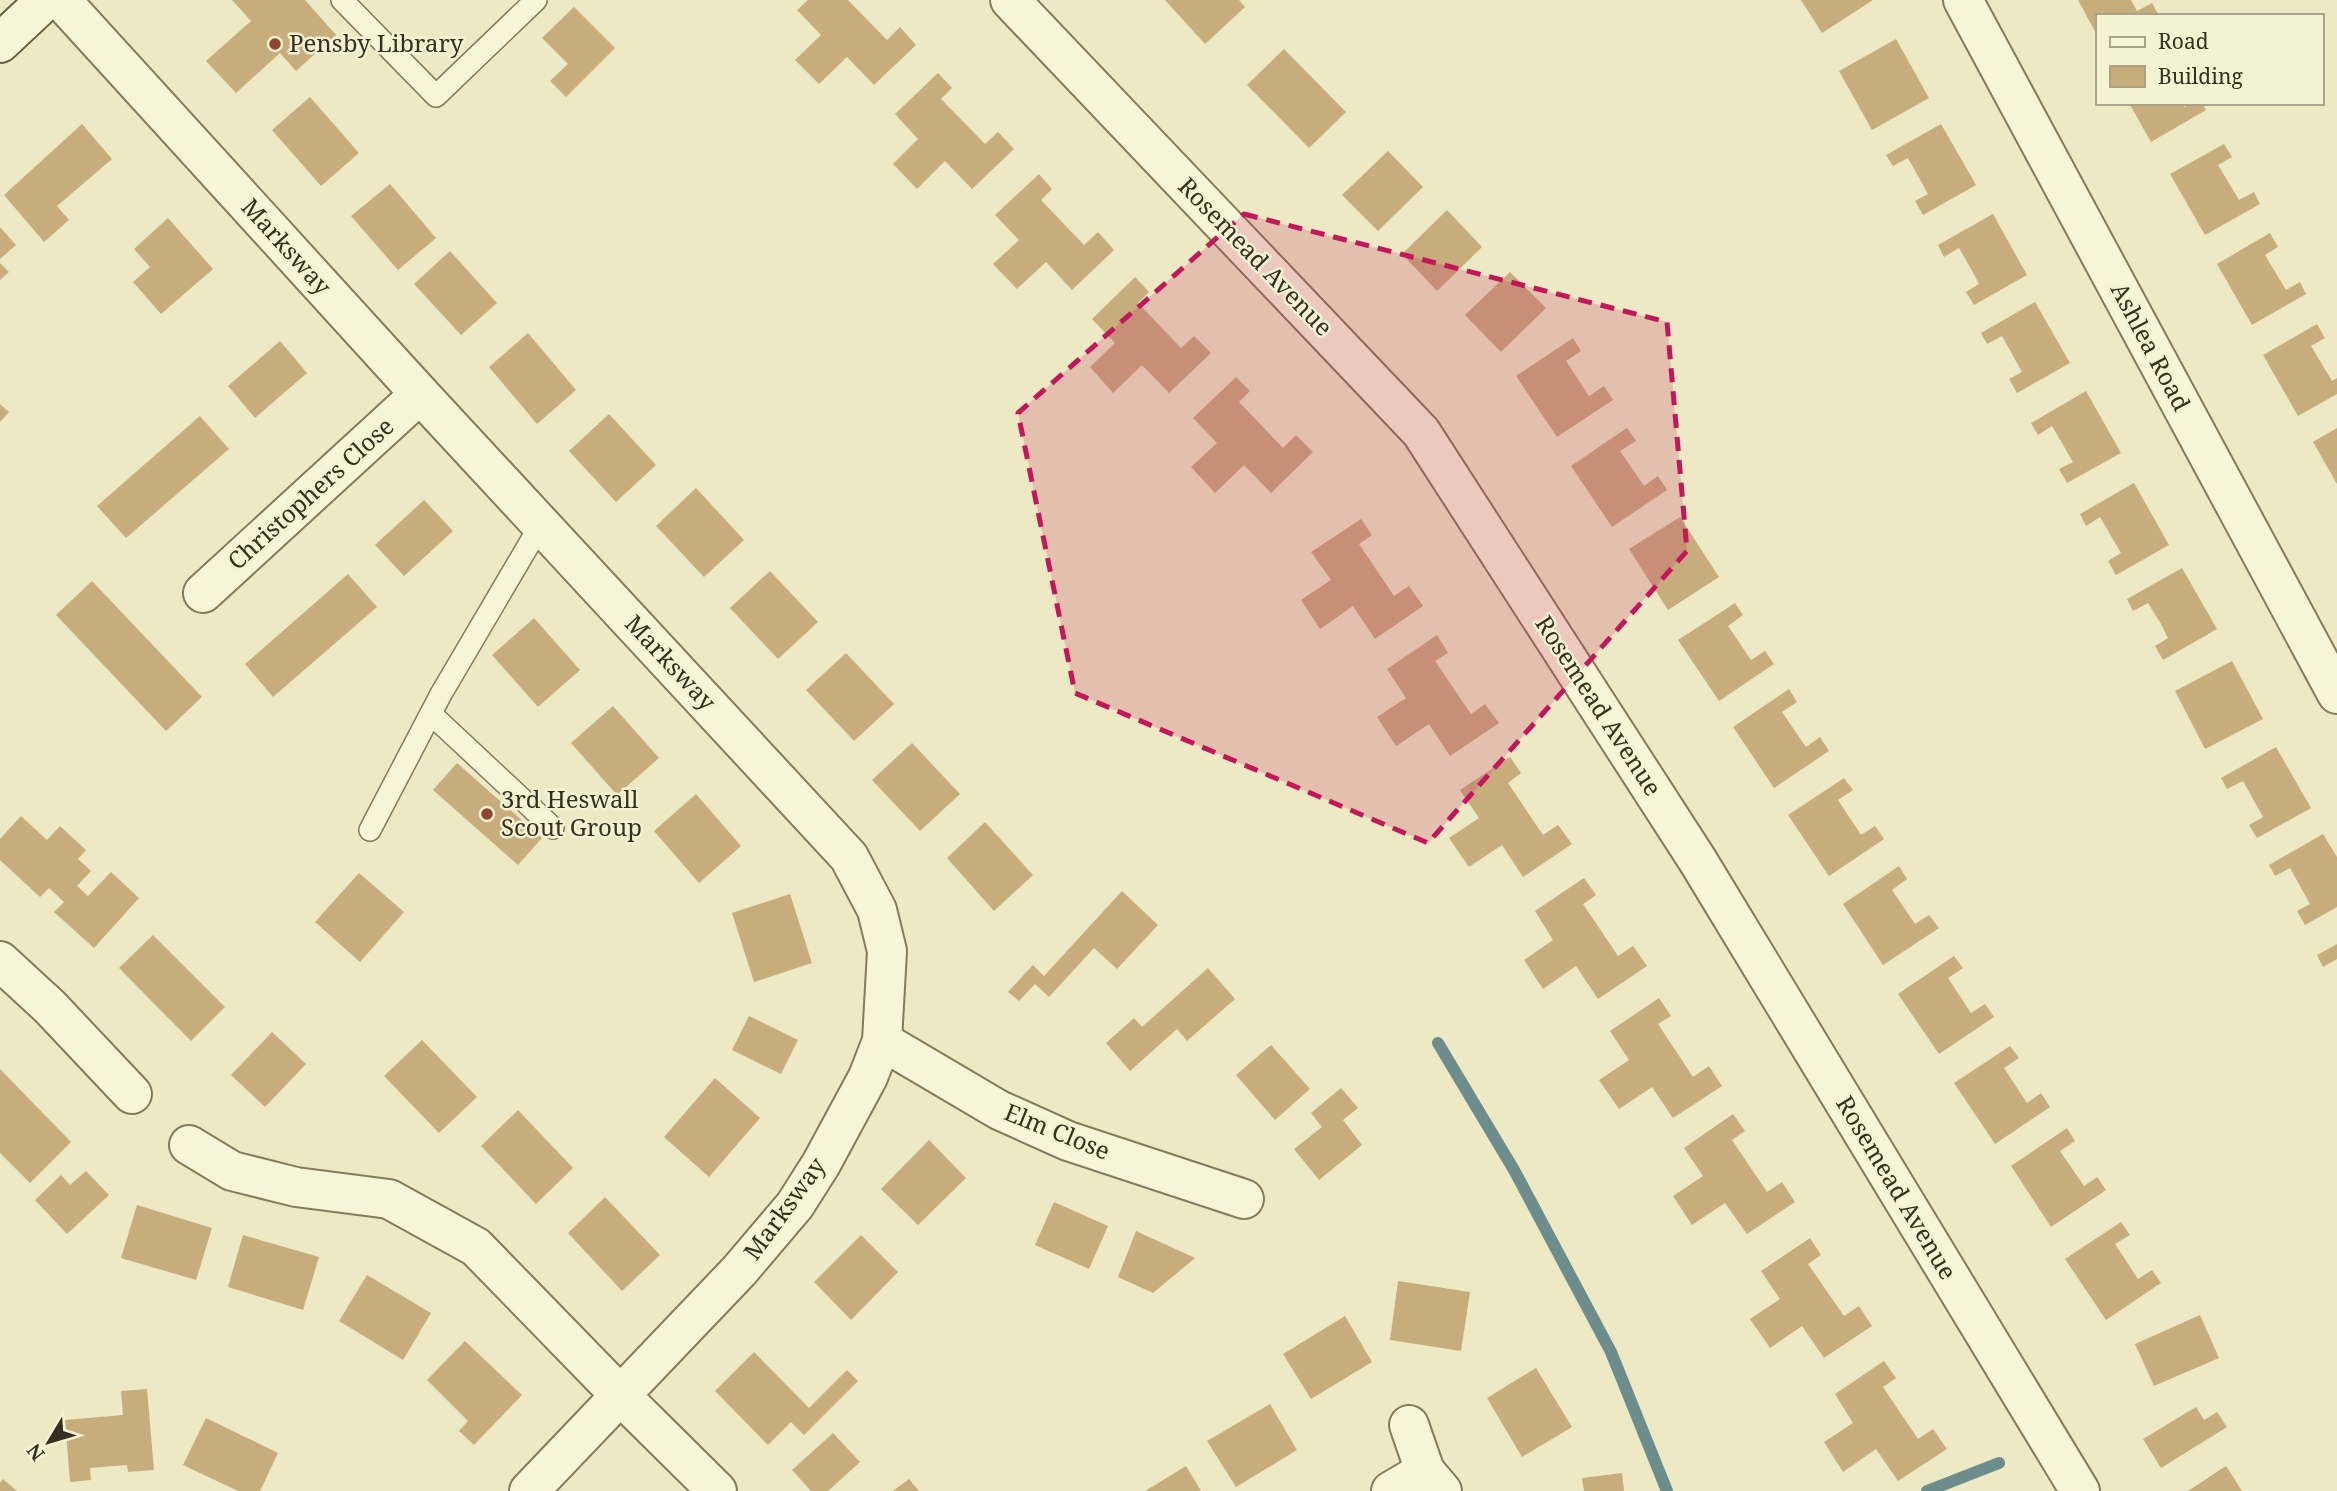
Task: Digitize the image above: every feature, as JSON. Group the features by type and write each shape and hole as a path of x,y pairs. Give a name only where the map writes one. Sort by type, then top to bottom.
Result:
{"street":[{"path":"0,43 46,0"},
{"name":"Marksway","path":"61,0 420,394 849,857 877,911 887,951 882,1041 868,1077 821,1164 795,1205 739,1271 529,1491"},
{"name":"Rosemead Avenue","path":"1010,0 1421,432 1698,861 2080,1491"},
{"name":"Ashlea Road","path":"1963,0 2337,694"},
{"name":"Christophers Close","path":"203,593 420,394"},
{"path":"0,961 50,1007 132,1094"},
{"name":"Elm Close","path":"882,1041 999,1110 1057,1136 1244,1199"},
{"path":"189,1145 232,1171 296,1187 388,1199 476,1247 717,1491"},
{"path":"1391,1491 1434,1481 1409,1425"}],"lane":[{"path":"342,0 436,96 536,0"},
{"path":"370,830 431,713 541,524"},
{"path":"431,713 553,828"}],"highlighted area":[{"path":"1244,214 1667,322 1687,551 1428,843 1075,693 1018,413"}],"building":[{"name":"Pensby Library","path":"232,0 305,0 336,35 296,71 280,53 236,93 206,61 251,21"},
{"path":"808,0 848,0 887,40 900,27 916,45 874,85 847,57 819,84 795,60 821,35 797,10"},
{"path":"1165,0 1239,0 1245,7 1205,44"},
{"path":"1801,0 1873,0 1822,33"},
{"path":"2078,0 2131,0 2137,11 2152,3 2158,14 2096,14 2096,33"},
{"path":"574,7 615,48 566,97 550,81 568,64 542,38"},
{"path":"1896,39 1929,98 1872,130 1839,71"},
{"path":"1284,49 1346,112 1309,148 1247,85"},
{"path":"938,73 952,88 941,99 985,144 998,132 1014,149 972,189 945,161 917,189 893,164 918,139 895,114"},
{"path":"310,97 359,153 321,186 272,130"},
{"path":"2130,105 2203,105 2206,110 2151,142"},
{"path":"82,124 112,159 57,206 69,220 44,242 4,195"},
{"path":"1941,124 1976,185 1923,215 1915,201 1928,194 1908,158 1893,166 1886,155"},
{"path":"2224,144 2232,157 2218,165 2239,200 2254,192 2260,204 2205,235 2170,174"},
{"path":"1388,151 1423,187 1378,231 1342,195"},
{"path":"1039,174 1052,189 1041,200 1084,245 1098,232 1114,250 1072,290 1046,262 1017,289 993,264 1019,240 995,215"},
{"path":"390,184 436,238 398,270 351,216"},
{"path":"1447,210 1482,247 1437,291 1402,254"},
{"path":"1993,214 2027,275 1974,305 1966,292 1979,284 1959,248 1944,257 1938,245"},
{"path":"168,218 213,269 161,314 133,282 150,267 134,249"},
{"path":"0,227 16,245 0,259"},
{"path":"2270,233 2278,247 2265,255 2286,290 2300,282 2306,294 2252,325 2217,264"},
{"path":"450,251 497,303 461,335 414,284"},
{"path":"0,263 9,272 0,280"},
{"path":"1510,272 1546,308 1501,352 1465,315"},
{"path":"1135,277 1149,292 1138,303 1181,348 1194,336 1211,353 1169,393 1142,365 1113,393 1090,367 1115,343 1092,319"},
{"path":"2035,302 2070,363 2017,393 2009,379 2022,372 2002,336 1987,344 1981,333"},
{"path":"2317,324 2325,338 2311,346 2332,381 2337,378 2337,394 2298,416 2263,355"},
{"path":"528,333 576,390 537,424 489,367"},
{"path":"1573,338 1581,351 1566,361 1589,396 1604,386 1613,400 1557,437 1516,376"},
{"path":"280,341 307,373 255,418 228,386"},
{"path":"1236,377 1250,391 1239,402 1283,448 1296,435 1313,452 1271,493 1244,465 1215,493 1191,467 1217,443 1193,418"},
{"path":"2086,391 2121,453 2067,483 2059,469 2073,462 2052,426 2038,435 2031,423"},
{"path":"0,404 9,412 0,422"},
{"path":"609,414 656,465 616,502 569,451"},
{"path":"200,416 229,449 126,538 97,506"},
{"path":"1627,428 1636,441 1620,451 1644,486 1658,476 1667,490 1612,527 1571,466"},
{"path":"2337,428 2337,484 2313,442"},
{"path":"2134,483 2169,545 2116,575 2108,561 2121,553 2100,517 2086,526 2080,514"},
{"path":"696,488 744,540 704,577 656,526"},
{"path":"424,500 453,531 404,576 375,545"},
{"path":"1680,517 1719,577 1668,610 1629,549"},
{"path":"1361,519 1372,535 1359,544 1394,596 1409,586 1423,606 1375,639 1353,606 1320,629 1301,600 1331,580 1311,552"},
{"path":"2182,568 2217,629 2163,660 2155,646 2168,638 2161,624 2148,603 2133,611 2127,599"},
{"path":"770,571 818,622 778,659 730,608"},
{"path":"348,574 377,607 273,697 245,664"},
{"path":"92,581 202,697 166,731 56,615"},
{"path":"1735,603 1743,615 1728,626 1751,660 1765,651 1774,664 1719,701 1678,640"},
{"path":"534,618 580,670 538,707 492,655"},
{"path":"1437,635 1448,653 1435,661 1471,714 1485,704 1499,723 1450,756 1429,724 1396,746 1377,717 1406,698 1387,669"},
{"path":"846,653 894,704 854,741 806,690"},
{"path":"2232,661 2263,719 2205,749 2175,691"},
{"path":"1789,689 1797,702 1782,712 1806,747 1820,737 1829,751 1774,788 1733,727"},
{"path":"613,706 659,758 617,795 571,743"},
{"path":"912,743 960,794 920,831 872,780"},
{"path":"2276,747 2311,808 2257,838 2249,825 2263,817 2243,781 2227,789 2221,778"},
{"path":"1510,757 1521,773 1508,783 1543,835 1558,825 1572,844 1523,877 1502,845 1469,867 1449,838 1479,818 1460,790"},
{"name":"3rd Heswall Scout Group","path":"457,763 542,838 518,865 433,790"},
{"path":"1844,778 1853,790 1838,800 1861,835 1875,826 1884,839 1829,876 1788,815"},
{"path":"696,794 741,846 699,883 654,831"},
{"path":"21,816 47,840 60,826 86,850 78,859 91,871 77,886 88,896 111,872 139,898 94,948 54,912 64,902 49,888 40,897 0,860 0,839"},
{"path":"985,822 1033,875 994,911 947,858"},
{"path":"2323,834 2337,857 2337,907 2305,925 2297,911 2310,904 2290,868 2275,876 2269,865"},
{"path":"1899,866 1907,879 1892,890 1915,924 1929,915 1939,928 1883,965 1843,904"},
{"path":"359,873 404,912 360,962 315,922"},
{"path":"1584,878 1596,895 1583,904 1618,956 1633,946 1647,966 1598,999 1576,966 1543,989 1524,960 1553,940 1535,911"},
{"path":"1122,891 1158,925 1117,969 1094,948 1049,997 1035,984 1019,1001 1008,992 1033,965 1044,976"},
{"path":"790,894 812,963 754,982 732,913"},
{"path":"153,935 225,1007 191,1041 119,968"},
{"path":"2337,944 2337,959 2323,967 2317,955"},
{"path":"1954,956 1963,968 1948,978 1971,1013 1985,1004 1994,1017 1939,1054 1898,994"},
{"path":"1208,968 1235,999 1187,1041 1177,1029 1130,1071 1106,1043 1134,1018 1142,1027"},
{"path":"1659,998 1671,1016 1658,1024 1693,1077 1709,1066 1722,1086 1673,1118 1652,1087 1619,1109 1599,1080 1629,1060 1610,1031"},
{"path":"749,1016 798,1040 781,1074 732,1050"},
{"path":"272,1032 306,1064 265,1107 231,1075"},
{"path":"422,1040 477,1097 439,1133 384,1076"},
{"path":"1271,1045 1310,1089 1275,1120 1236,1075"},
{"path":"2010,1046 2019,1058 2004,1068 2027,1103 2041,1093 2050,1107 1995,1144 1954,1083"},
{"path":"0,1069 71,1142 30,1183 0,1153"},
{"path":"715,1078 760,1118 709,1177 664,1137"},
{"path":"1341,1088 1358,1108 1343,1120 1362,1145 1319,1180 1294,1149 1322,1127 1311,1113"},
{"path":"518,1110 573,1168 536,1204 481,1146"},
{"path":"1733,1114 1745,1131 1732,1140 1767,1192 1782,1182 1795,1202 1747,1234 1725,1203 1692,1225 1673,1196 1703,1176 1684,1148"},
{"path":"2067,1128 2075,1141 2060,1151 2084,1186 2097,1177 2106,1190 2051,1227 2011,1166"},
{"path":"929,1140 966,1178 918,1225 881,1189"},
{"path":"86,1171 109,1195 67,1234 35,1200 61,1175 70,1185"},
{"path":"605,1197 660,1255 622,1291 568,1233"},
{"path":"1054,1202 1108,1226 1089,1269 1035,1245"},
{"path":"137,1205 212,1228 196,1280 121,1258"},
{"path":"2121,1222 2130,1235 2115,1244 2138,1279 2152,1270 2161,1283 2106,1320 2065,1259"},
{"path":"1136,1231 1195,1258 1153,1293 1118,1277"},
{"path":"243,1235 319,1257 303,1310 228,1287"},
{"path":"861,1235 898,1272 851,1320 814,1282"},
{"path":"1810,1238 1821,1255 1808,1264 1844,1316 1859,1306 1872,1326 1824,1358 1802,1326 1770,1348 1750,1319 1780,1299 1761,1271"},
{"path":"367,1275 431,1313 403,1360 339,1321"},
{"path":"1398,1281 1470,1292 1461,1351 1390,1340"},
{"path":"2200,1315 2219,1358 2154,1386 2135,1344"},
{"path":"1345,1316 1372,1362 1311,1399 1283,1354"},
{"path":"465,1341 522,1395 474,1445 459,1431 468,1421 427,1380"},
{"path":"754,1352 809,1408 847,1370 858,1381 804,1435 791,1422 768,1445 715,1391"},
{"path":"1884,1361 1896,1378 1883,1387 1918,1439 1933,1429 1947,1449 1898,1481 1876,1449 1843,1472 1824,1442 1853,1423 1835,1394"},
{"path":"1536,1368 1572,1427 1522,1457 1487,1398"},
{"path":"147,1389 154,1470 128,1472 127,1465 90,1468 91,1480 70,1482 65,1420 123,1415 121,1391"},
{"path":"1270,1404 1297,1450 1236,1487 1207,1441"},
{"path":"2196,1407 2204,1420 2217,1412 2227,1427 2161,1468 2143,1439"},
{"path":"206,1418 278,1453 260,1491 238,1491 183,1465"},
{"path":"833,1433 860,1462 828,1491 811,1491 792,1470"},
{"path":"1186,1466 1201,1491 1145,1491 1155,1485"},
{"path":"2226,1466 2242,1491 2188,1491"},
{"path":"1622,1473 1624,1491 1584,1491 1582,1478"},
{"path":"3,1479 17,1491 0,1491"},
{"path":"909,1479 919,1491 893,1491"}],"waterway":[{"path":"1438,1043 1514,1170 1611,1352 1667,1491"},
{"path":"1927,1491 1999,1463"}],"place":[{"name":"Pensby Library","path":"275,44"},
{"name":"3rd Heswall Scout Group","path":"487,814"}]}
